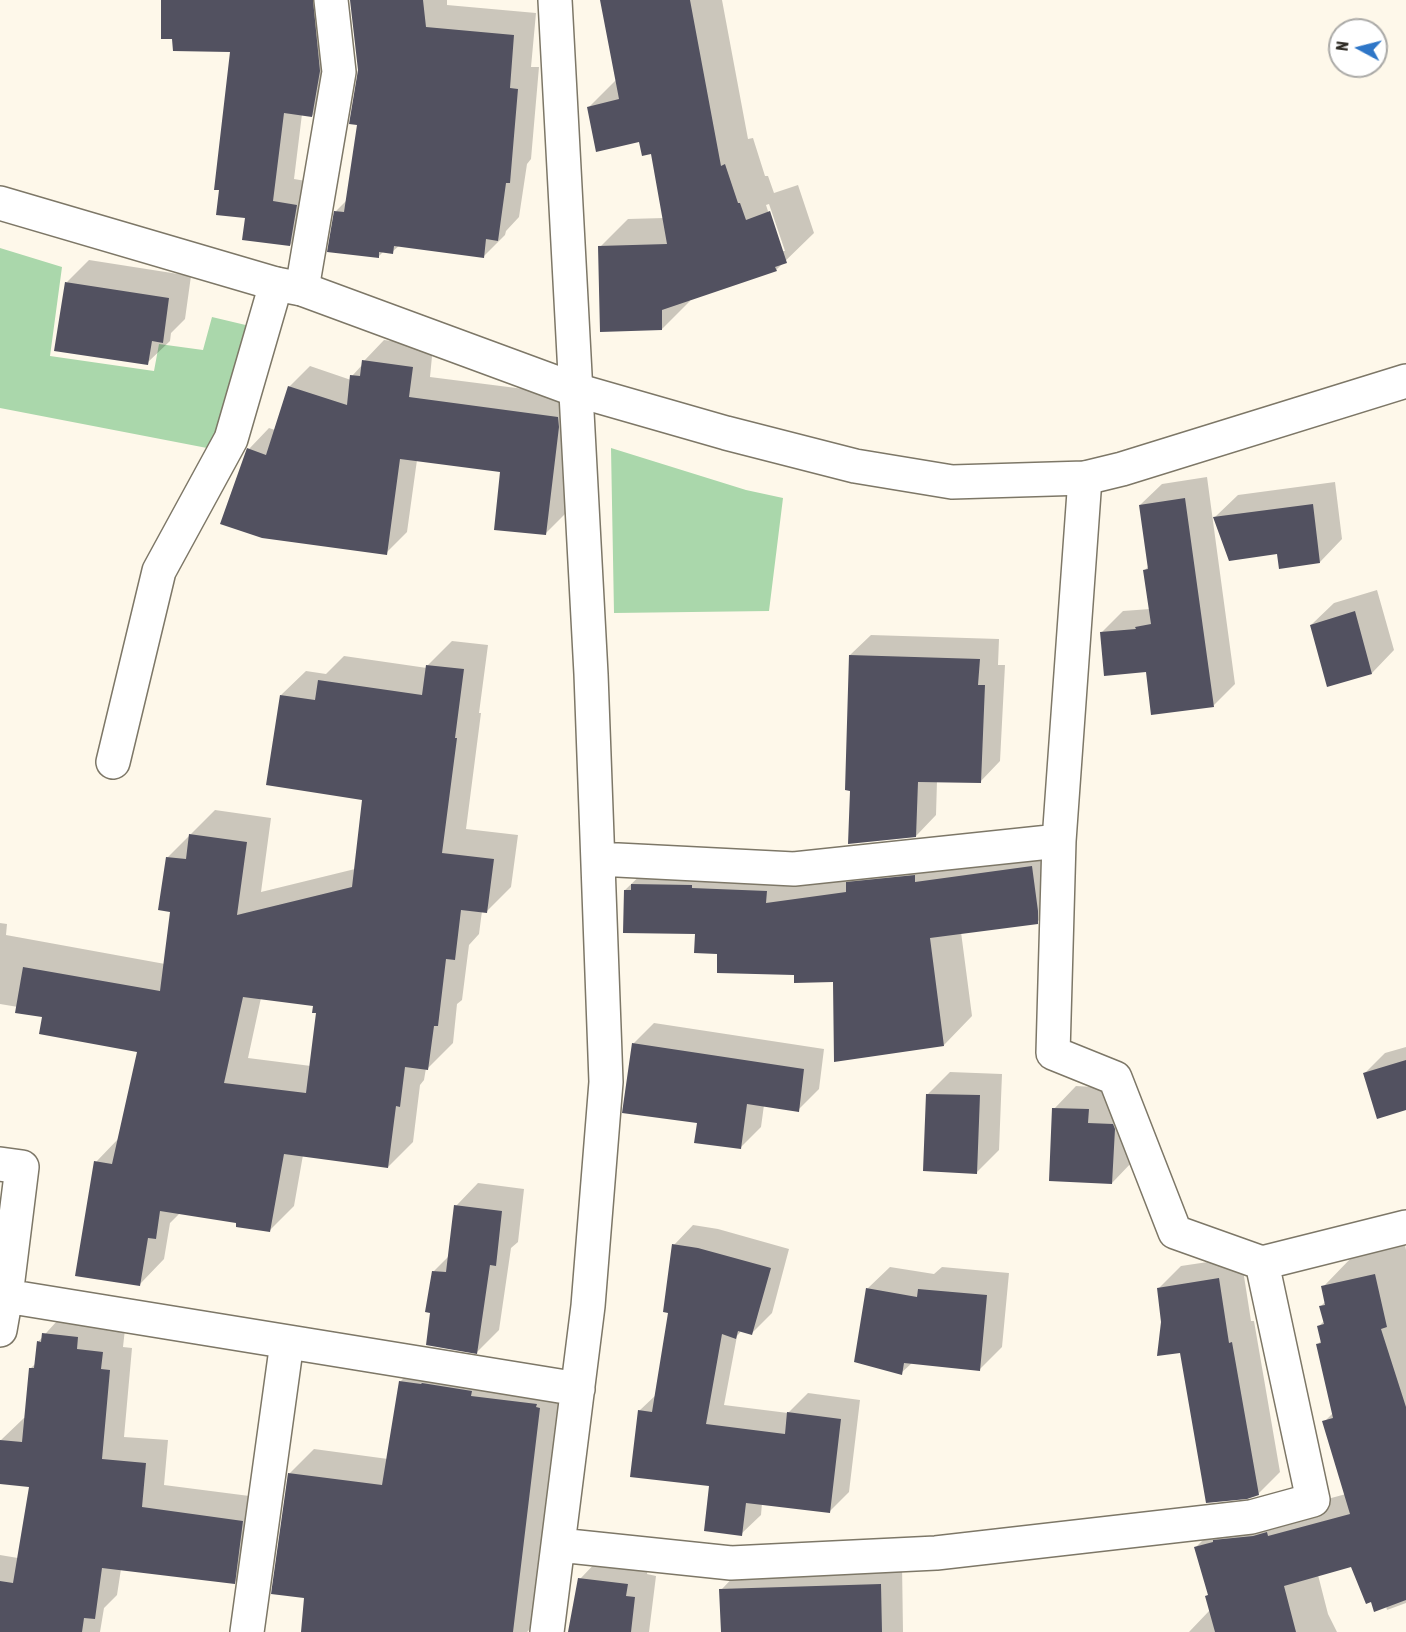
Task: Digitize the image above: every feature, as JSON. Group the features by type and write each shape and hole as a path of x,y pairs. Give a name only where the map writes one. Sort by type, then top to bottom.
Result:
{"street":[{"path":"113,762 159,571 231,439 289,287 339,72 331,0"},
{"path":"547,1632 588,1306 606,1082 591,674 555,0"},
{"path":"0,203 289,287 576,390 726,433 855,466 952,482 1085,478 1133,466 1406,381"},
{"path":"1085,478 1059,841 1053,1053 1115,1078 1175,1232 1262,1263 1406,1227"},
{"path":"598,859 794,869 1059,841"},
{"path":"0,1164 22,1167 0,1329"},
{"path":"559,1545 731,1563 936,1553 1251,1517 1313,1500 1262,1263"},
{"path":"6,1296 578,1389"},
{"path":"247,1632 287,1342"}],"green space":[{"path":"0,248 62,267 50,356 154,371 159,344 203,350 212,317 254,327 229,416 207,448 0,408"},
{"path":"611,448 746,490 783,498 769,611 614,613"}],"building":[{"path":"161,0 313,0 320,71 312,117 284,113 273,201 297,205 290,246 242,240 245,218 216,215 219,190 214,190 230,52 173,51 172,39 161,39"},
{"path":"350,0 423,0 426,27 514,35 510,88 518,89 510,183 506,183 498,241 486,239 484,258 394,246 393,254 379,252 379,258 327,252 334,211 344,212 357,125 349,124 358,70"},
{"path":"600,0 690,0 721,166 725,164 746,220 770,211 787,263 775,267 777,271 662,310 662,330 600,332 598,246 667,244 651,154 642,156 639,142 596,152 587,107 619,99"},
{"path":"65,282 169,298 163,343 152,341 148,365 54,351"},
{"path":"362,360 413,367 409,397 558,417 559,427 546,535 494,530 500,472 400,459 387,555 262,538 220,524 247,448 266,455 288,386 347,405 350,375 360,376"},
{"path":"1185,498 1214,707 1151,715 1146,672 1104,676 1100,632 1136,629 1135,627 1151,624 1143,570 1148,569 1139,505"},
{"path":"1313,504 1320,563 1279,569 1277,554 1229,561 1213,517"},
{"path":"1355,611 1372,674 1327,687 1310,625"},
{"path":"849,655 980,659 978,685 985,685 981,783 918,782 916,837 848,844 850,791 845,790"},
{"path":"426,665 464,669 442,853 494,859 487,913 461,910 455,960 446,959 438,1026 434,1026 428,1070 405,1067 400,1107 396,1106 388,1168 284,1154 270,1232 236,1227 236,1223 160,1211 156,1239 148,1238 140,1286 75,1276 94,1161 112,1164 137,1052 39,1034 42,1017 15,1013 23,967 160,991 170,912 158,910 166,857 186,859 189,834 247,842 237,915 352,887 362,800 266,785 280,695 315,700 318,680 422,695","holes":["243,997 313,1006 312,1013 316,1013 306,1093 224,1083"]},
{"path":"1032,866 1038,924 930,938 944,1046 834,1062 833,982 794,983 794,975 717,973 717,954 694,953 695,934 623,933 624,890 631,890 631,884 692,885 692,888 767,891 766,903 846,892 846,882 915,875 915,882"},
{"path":"632,1043 804,1069 799,1112 747,1104 741,1149 694,1143 697,1123 622,1113"},
{"path":"1406,1060 1406,1110 1377,1119 1363,1073"},
{"path":"926,1094 980,1095 977,1174 923,1171"},
{"path":"1052,1108 1089,1109 1088,1123 1113,1124 1115,1129 1112,1184 1049,1181"},
{"path":"454,1205 502,1211 496,1266 490,1265 477,1354 426,1345 430,1313 425,1312 432,1271 446,1272"},
{"path":"672,1244 698,1248 771,1268 752,1335 738,1331 736,1339 722,1334 706,1424 785,1434 787,1412 841,1419 830,1513 746,1503 742,1536 704,1531 709,1486 630,1477 638,1410 652,1412 668,1313 663,1312"},
{"path":"1375,1274 1387,1327 1381,1329 1406,1407 1406,1600 1374,1612 1371,1602 1366,1604 1351,1567 1284,1586 1296,1632 1215,1632 1205,1596 1208,1595 1194,1547 1213,1542 1213,1540 1253,1536 1267,1532 1268,1536 1350,1514 1322,1421 1333,1418 1316,1344 1321,1343 1317,1326 1324,1324 1319,1306 1325,1305 1321,1286"},
{"path":"1219,1278 1229,1343 1232,1342 1259,1495 1247,1499 1206,1503 1180,1353 1157,1356 1161,1322 1157,1288"},
{"path":"866,1288 917,1297 918,1289 987,1295 980,1371 904,1363 902,1375 854,1362"},
{"path":"42,1333 78,1337 77,1349 103,1352 101,1369 110,1370 102,1459 146,1463 142,1507 243,1521 235,1584 102,1568 95,1619 84,1618 82,1632 0,1632 0,1581 13,1583 29,1487 0,1484 0,1440 22,1442 29,1368 34,1368 37,1341 41,1342"},
{"path":"399,1381 472,1391 471,1396 537,1404 536,1407 540,1408 513,1632 301,1632 304,1598 271,1594 288,1473 382,1485"},
{"path":"578,1578 628,1584 626,1596 635,1597 631,1632 568,1632"},
{"path":"881,1584 882,1632 721,1632 719,1589"}]}
